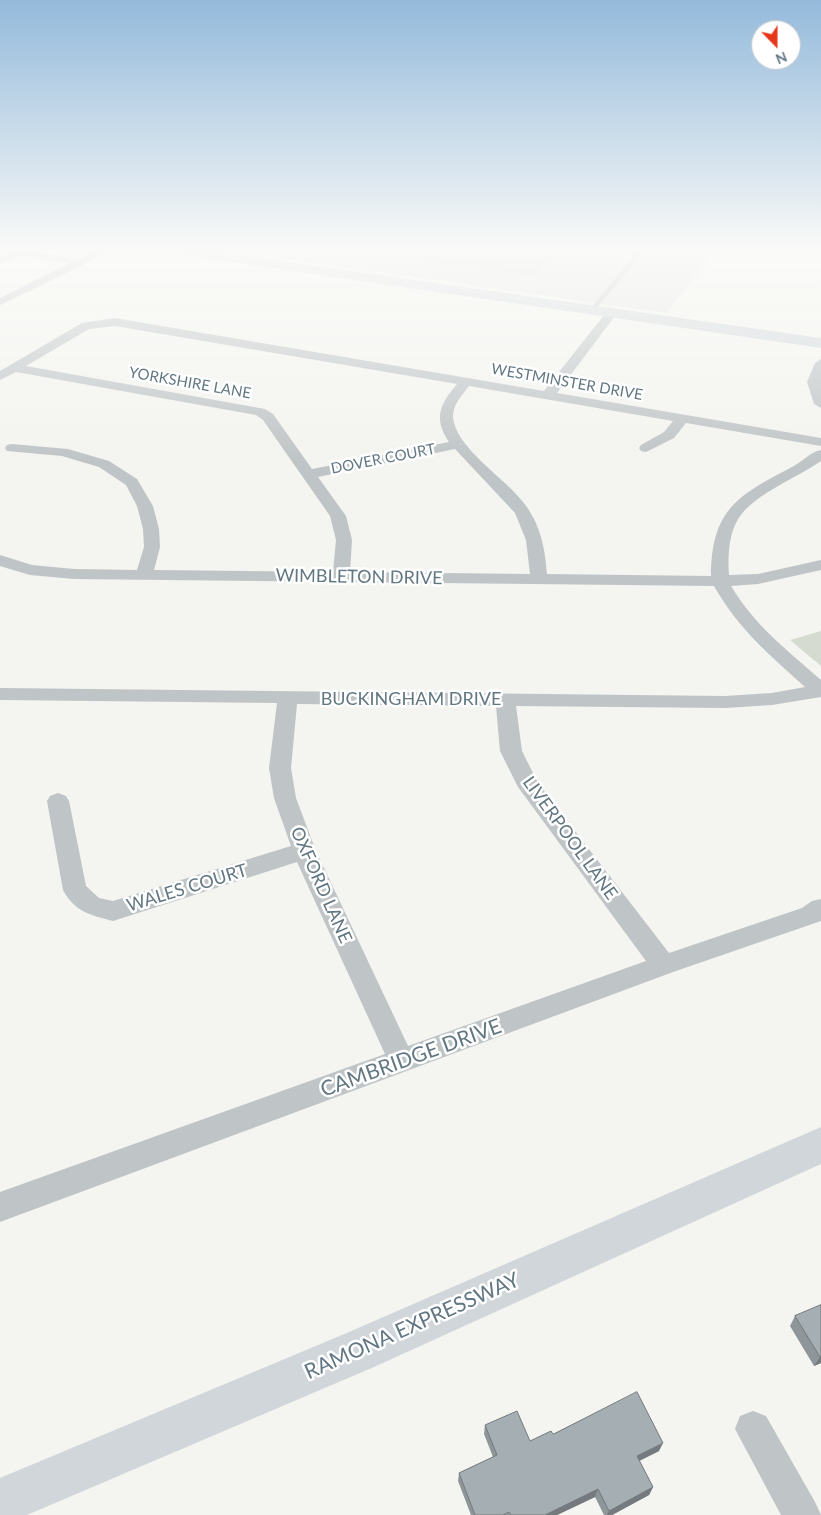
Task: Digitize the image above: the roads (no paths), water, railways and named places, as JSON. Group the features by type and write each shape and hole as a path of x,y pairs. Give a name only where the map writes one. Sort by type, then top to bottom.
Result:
{"street":[{"path":"549,394 605,321"},
{"path":"671,321 821,343"},
{"name":"WESTMINSTER DRIVE","path":"14,368 86,326 100,322 114,322 549,394 821,442"},
{"path":"821,363 814,382 821,404"},
{"path":"0,376 14,368"},
{"name":"YORKSHIRE LANE","path":"14,368 260,412 268,417 338,516 344,540 341,577"},
{"path":"466,381 450,400 446,417 449,431 516,504 529,524 537,546 539,580"},
{"path":"646,448 669,435 683,418"},
{"name":"DOVER COURT","path":"308,474 459,444"},
{"path":"12,448 63,452 96,461 132,482 145,506 151,529 152,547 144,574"},
{"path":"821,454 800,469 766,487 742,505 727,524 720,552 720,581 736,609 756,632 821,691"},
{"name":"WIMBLETON DRIVE","path":"0,560 39,571 74,574 539,580 720,581 758,579 821,565"},
{"name":"BUCKINGHAM DRIVE","path":"0,694 725,702 772,699 821,691"},
{"name":"OXFORD LANE","path":"288,698 280,768 285,798 304,851 402,1062"},
{"name":"LIVERPOOL LANE","path":"505,699 511,751 529,787 664,965"},
{"name":"WALES COURT","path":"58,801 75,890 91,906 98,908 113,911 304,851"},
{"name":"CAMBRIDGE DRIVE","path":"0,1207 664,965 811,915 821,908"},
{"name":"RAMONA EXPRESSWAY","path":"0,1502 358,1351 821,1145"},
{"path":"753,1429 802,1515"}]}
